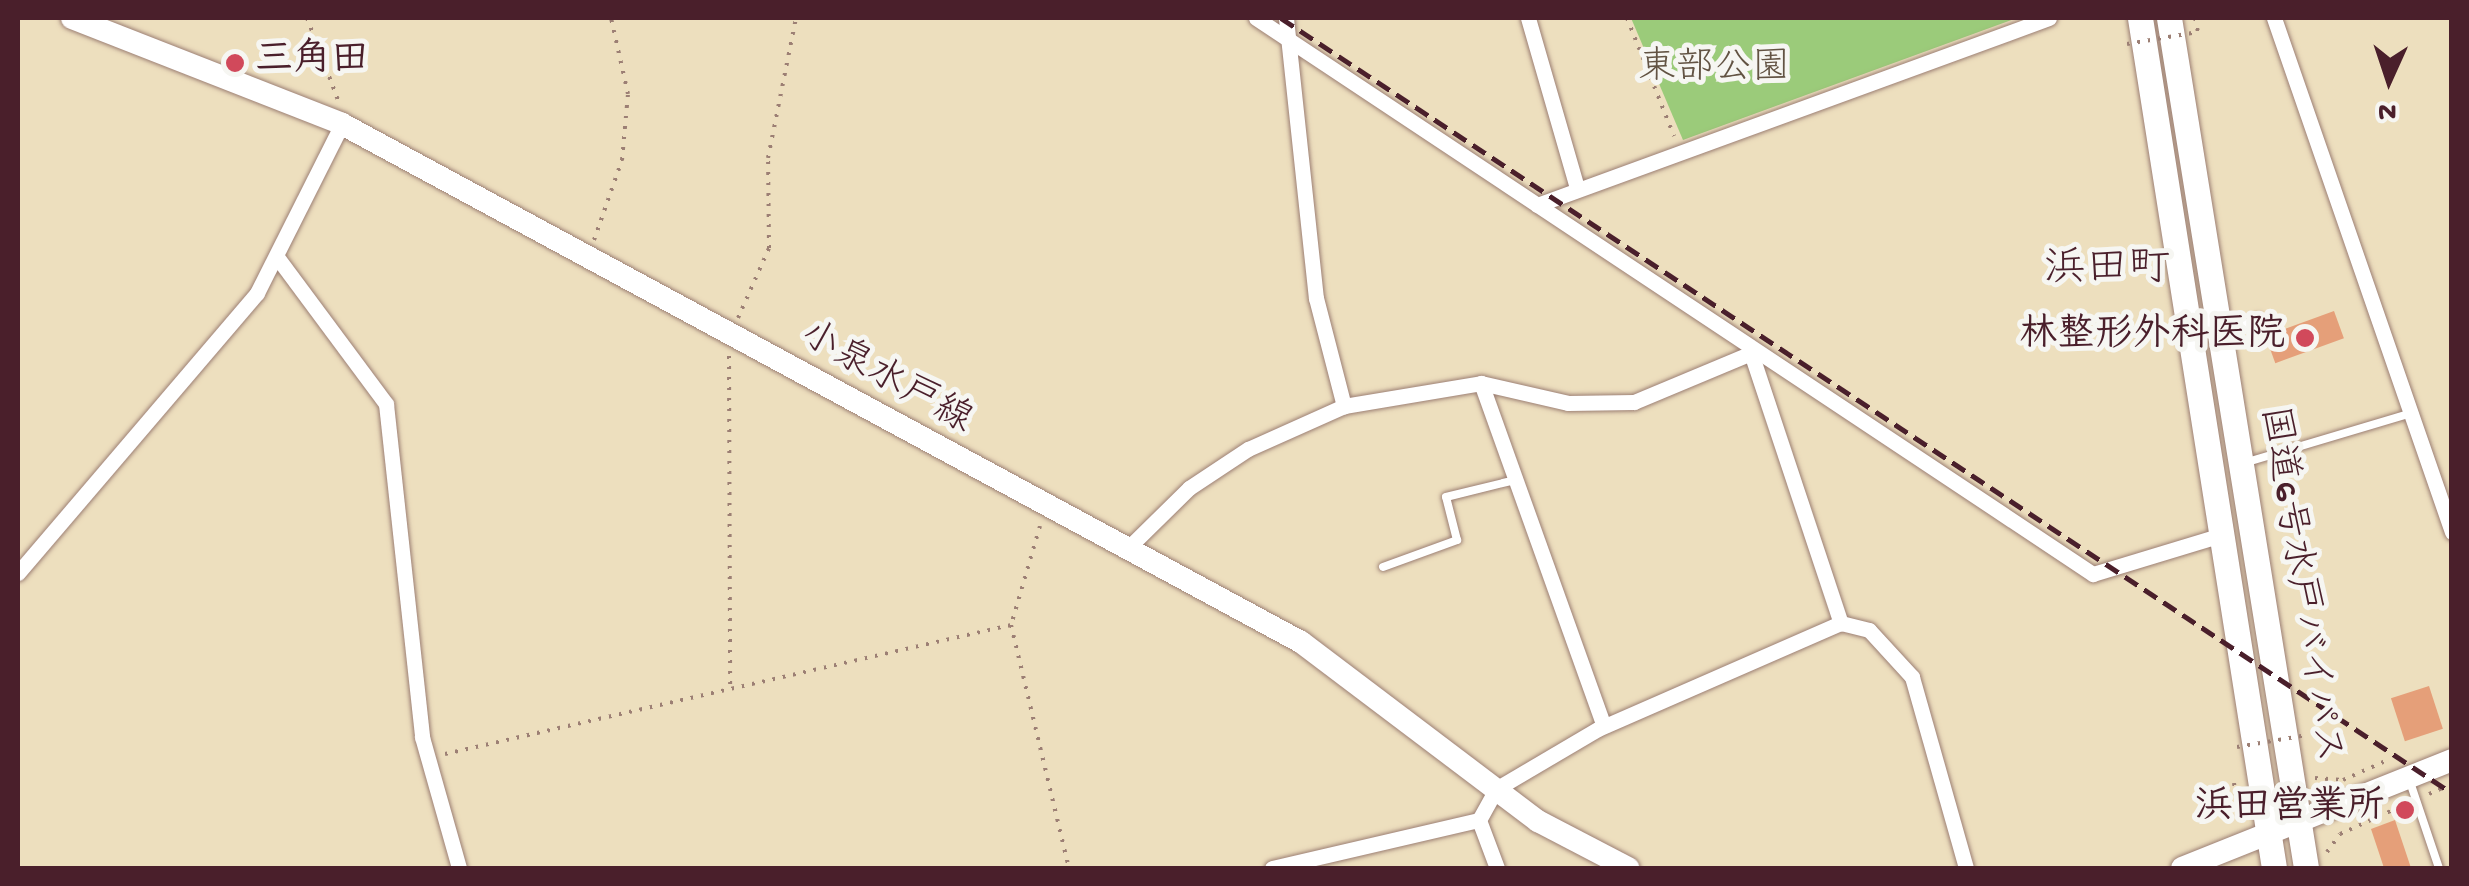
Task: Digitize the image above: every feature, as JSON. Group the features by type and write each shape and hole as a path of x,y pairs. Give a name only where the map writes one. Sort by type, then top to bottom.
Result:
{"highway":[{"name":"国道6号水戸バイパス","path":"2140,18 2274,868"},
{"name":"国道6号水戸バイパス","path":"2169,18 2306,868"}],"main road":[{"name":"小泉水戸線","path":"72,18 342,124 1301,642 1496,789 1628,868"},
{"path":"2182,868 2300,824 2413,789 2452,760"}],"street":[{"path":"1256,18 1752,353 2093,574 2221,535"},
{"path":"1286,18 1316,298 1344,406"},
{"path":"1528,18 1577,188"},
{"path":"1538,205 2049,18"},
{"path":"2274,18 2452,532"},
{"path":"18,573 257,293 342,124"},
{"path":"278,257 386,404 430,758 459,868"},
{"path":"1127,549 1189,488 1248,449 1344,406 1481,383 1568,403 1634,402 1752,353"},
{"path":"1752,353 1840,623"},
{"path":"1481,383 1604,726"},
{"path":"1272,868 1479,820 1496,789 1604,726 1840,623 1869,630 1912,677 1966,868"},
{"path":"1479,820 1496,868"}],"lane":[{"path":"2220,335 2259,318"},
{"path":"2240,464 2412,413"},
{"path":"1383,567 1457,540 1446,497 1515,480"},
{"path":"2413,789 2439,868"}],"path":[{"path":"306,18 342,124"},
{"path":"588,256 622,160 628,94 610,18"},
{"path":"730,689 730,336 768,248 768,158 796,18"},
{"path":"1627,18 1680,150"},
{"path":"2127,44 2198,32 2195,18"},
{"path":"1048,507 1011,624 1069,868"},
{"path":"430,758 1011,624"},
{"path":"2237,747 2307,735"},
{"path":"2315,778 2343,780 2390,760"},
{"path":"2328,848 2413,789 2452,784"}],"green space":[{"name":"東部公園","path":"1631,18 2017,18 1683,140"}],"building":[{"name":"林整形外科医院","path":"2334,311 2344,338 2275,363 2265,336"},
{"path":"2429,686 2443,729 2405,741 2391,698"},
{"path":"2395,820 2411,868 2384,868 2371,829"}],"railway":[{"path":"1281,18 2452,793"}],"place":[{"name":"三角田","path":"235,63"},
{"name":"林整形外科医院","path":"2305,338"},
{"name":"浜田営業所","path":"2405,810"}],"district":[{"name":"浜田町","path":"2107,272"}]}
